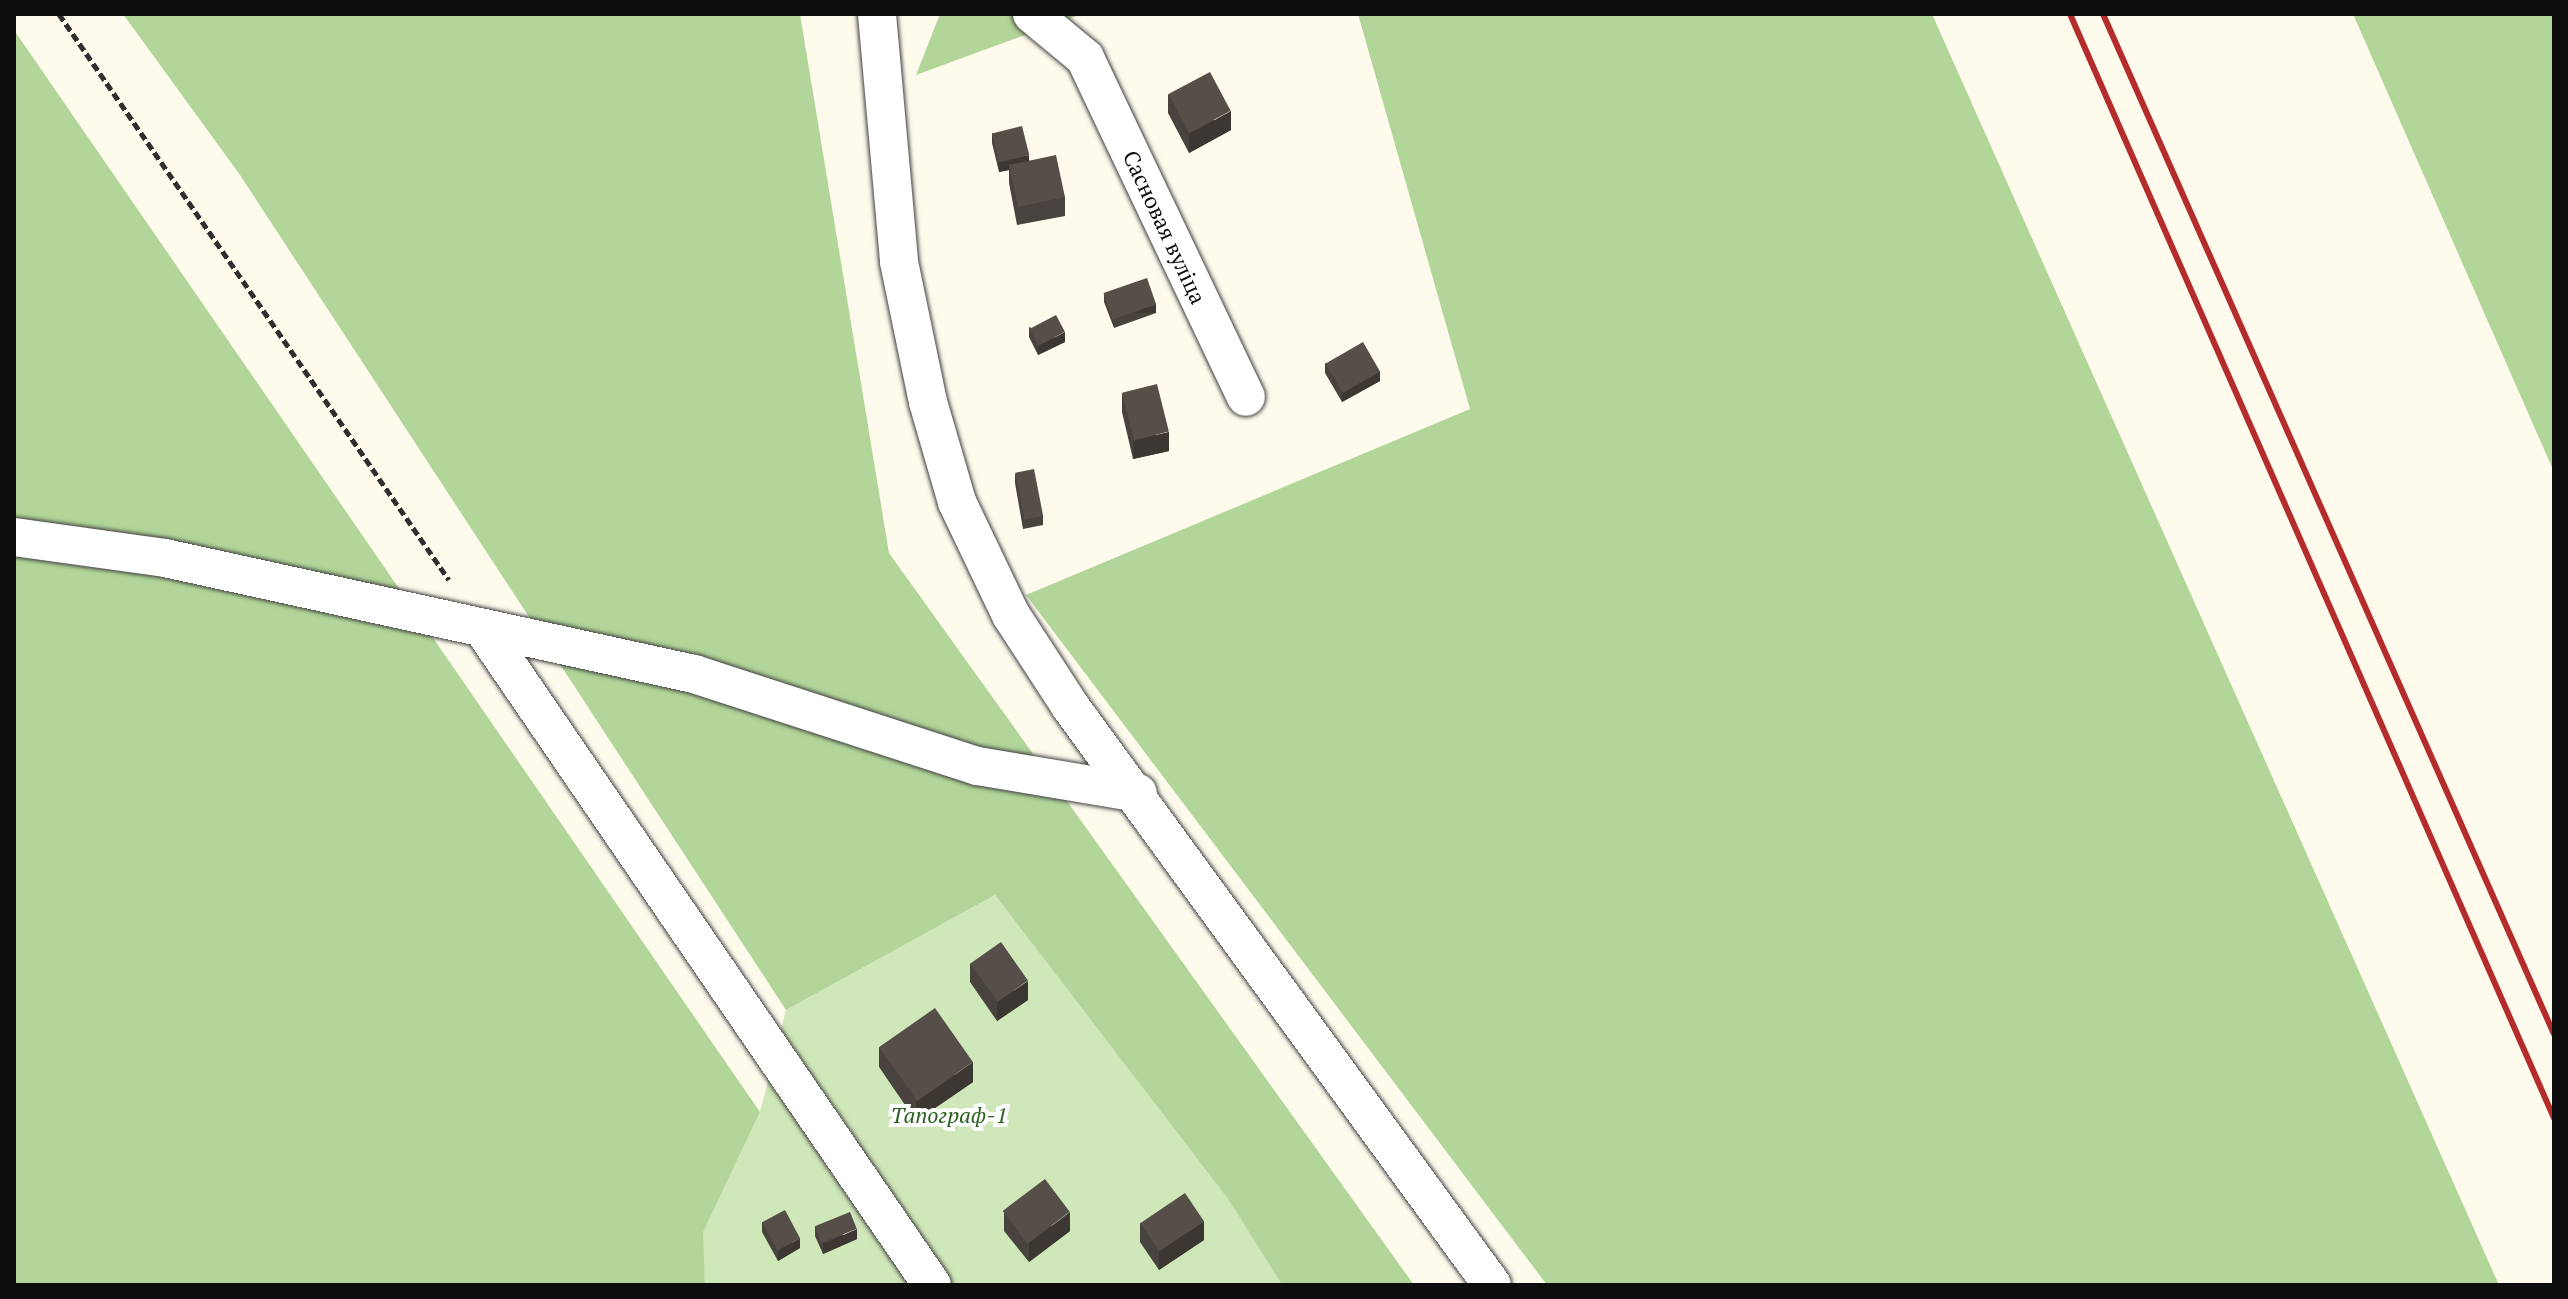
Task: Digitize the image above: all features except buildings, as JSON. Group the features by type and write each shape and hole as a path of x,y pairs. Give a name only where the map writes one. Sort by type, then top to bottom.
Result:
{"street":[{"path":"877,14 899,262 957,502 1011,615 1492,1285"},
{"name":"Сасновая вуліца","path":"1032,14 1085,58 1246,397"},
{"path":"14,537 165,558 485,632 694,674 977,766 1138,793"},
{"path":"485,632 932,1285"}],"path":[{"path":"59,14 485,632"}],"green space":[{"path":"123,14 800,14 889,553 1414,1285 1282,1285 1228,1199 995,895 786,1010 240,175"},
{"path":"940,14 1082,14 916,75"},
{"path":"1358,14 1932,14 2499,1285 1547,1285 1026,595 1470,409"},
{"path":"2353,14 2554,14 2554,472"},
{"path":"14,30 760,1112 703,1232 705,1285 14,1285"},
{"name":"Тапограф-1","path":"995,895 1228,1199 1282,1285 705,1285 702,1233 760,1112 786,1010"}],"railway":[{"path":"2070,14 2554,1118"},
{"path":"2103,14 2554,1034"}]}
